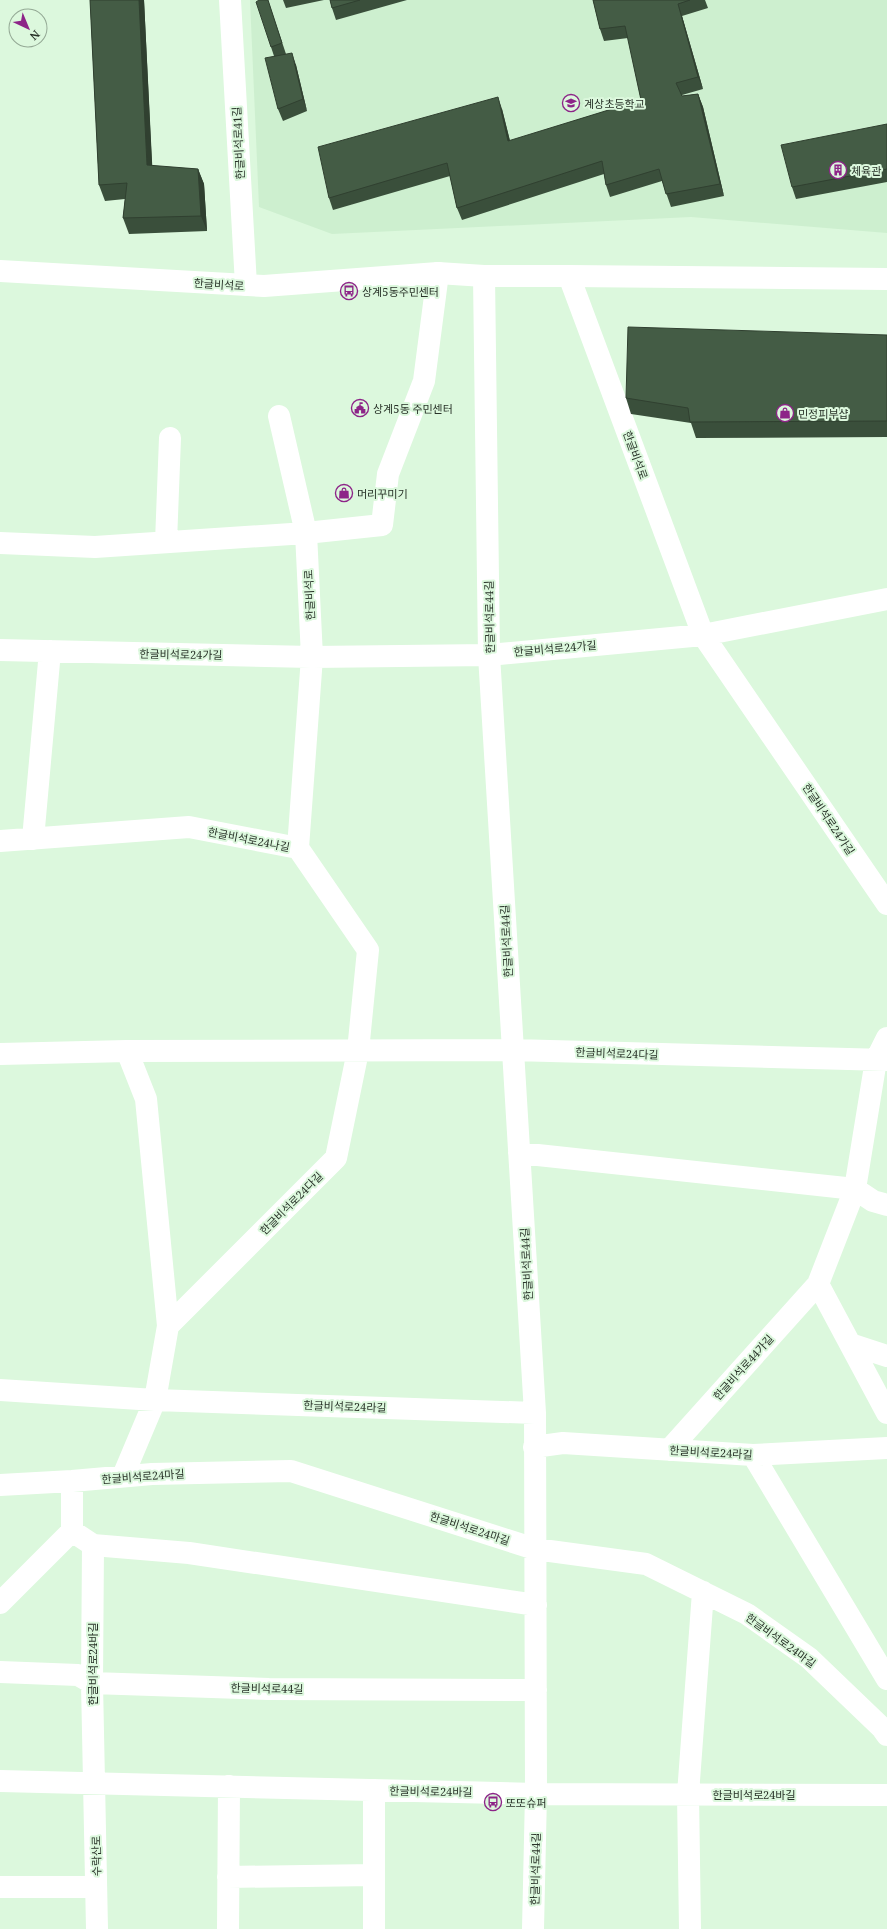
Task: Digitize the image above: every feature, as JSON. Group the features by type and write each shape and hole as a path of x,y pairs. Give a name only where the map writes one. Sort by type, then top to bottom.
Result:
{"street":[{"name":"한글비석로41길","path":"230,0 246,286"},
{"name":"한글비석로","path":"0,271 246,286 438,274 484,276 887,279"},
{"path":"0,543 95,547 306,534 382,525 388,474 424,381 438,274"},
{"name":"한글비석로44길","path":"484,276 489,655 534,1413 536,1605 534,1929"},
{"name":"한글비석로","path":"569,276 703,635"},
{"name":"한글비석로","path":"279,416 306,534 312,657"},
{"path":"166,542 170,438"},
{"name":"한글비석로24가길","path":"0,650 312,657 489,655 703,635 887,599"},
{"name":"한글비석로24가길","path":"703,635 887,904"},
{"path":"33,839 50,651"},
{"path":"298,848 312,657"},
{"name":"한글비석로24나길","path":"0,841 189,827 298,848 368,950 358,1051"},
{"path":"855,1189 887,1038"},
{"name":"한글비석로24다길","path":"0,1054 127,1051 513,1050 882,1060"},
{"path":"124,1476 155,1400 168,1326 146,1099 127,1051"},
{"name":"한글비석로24다길","path":"168,1326 336,1158 358,1051"},
{"path":"519,1153 855,1189 873,1201 887,1205"},
{"name":"한글비석로44가길","path":"669,1450 818,1284 855,1189"},
{"path":"818,1284 887,1413"},
{"path":"850,1344 887,1356"},
{"name":"한글비석로24라길","path":"0,1390 155,1400 534,1413"},
{"name":"한글비석로24라길","path":"534,1447 563,1443 753,1455 887,1448"},
{"path":"753,1455 887,1678"},
{"name":"한글비석로24마길","path":"0,1485 72,1481 152,1474 291,1472 535,1549 646,1564 747,1614 808,1658 882,1728 887,1735"},
{"path":"0,1603 72,1531 72,1481"},
{"path":"72,1531 93,1545 189,1553 536,1605"},
{"name":"한글비석로24바길","path":"93,1545 92,1683 94,1783"},
{"path":"690,1929 688,1794 703,1592"},
{"name":"한글비석로44길","path":"0,1672 78,1675 92,1683 269,1689 536,1690"},
{"name":"한글비석로24바길","path":"0,1781 536,1794 887,1795"},
{"name":"수락산로","path":"94,1783 97,1929"},
{"path":"228,1929 229,1786"},
{"path":"374,1790 374,1929"},
{"path":"228,1877 374,1874"},
{"path":"0,1887 96,1887"}],"shaded area":[{"name":"계상초등학교","path":"250,0 887,0 887,233 691,217 332,234 259,207"}],"building":[{"path":"90,0 139,0 147,165 198,169 201,216 123,218 127,183 99,185"},
{"path":"259,0 268,0 282,43 271,47 256,2"},
{"path":"330,0 360,0 332,8"},
{"path":"593,0 690,0 678,4 698,77 676,83 682,96 698,94 720,184 666,194 659,169 606,185 602,161 457,208 447,163 329,198 318,147 498,97 508,141 641,100 625,26 600,29"},
{"path":"292,53 303,99 278,109 265,58"},
{"name":"체육관","path":"887,124 887,169 792,187 781,145"},
{"path":"628,327 887,335 887,421 690,422 688,408 626,398"}],"place":[{"name":"계상초등학교","path":"571,103"},
{"name":"체육관","path":"838,170"},
{"name":"상계5동주민센터","path":"349,291"},
{"name":"상계5동 주민센터","path":"360,408"},
{"name":"민정피부샵","path":"785,413"},
{"name":"머리꾸미기","path":"344,493"},
{"name":"또또슈퍼","path":"493,1802"}]}
